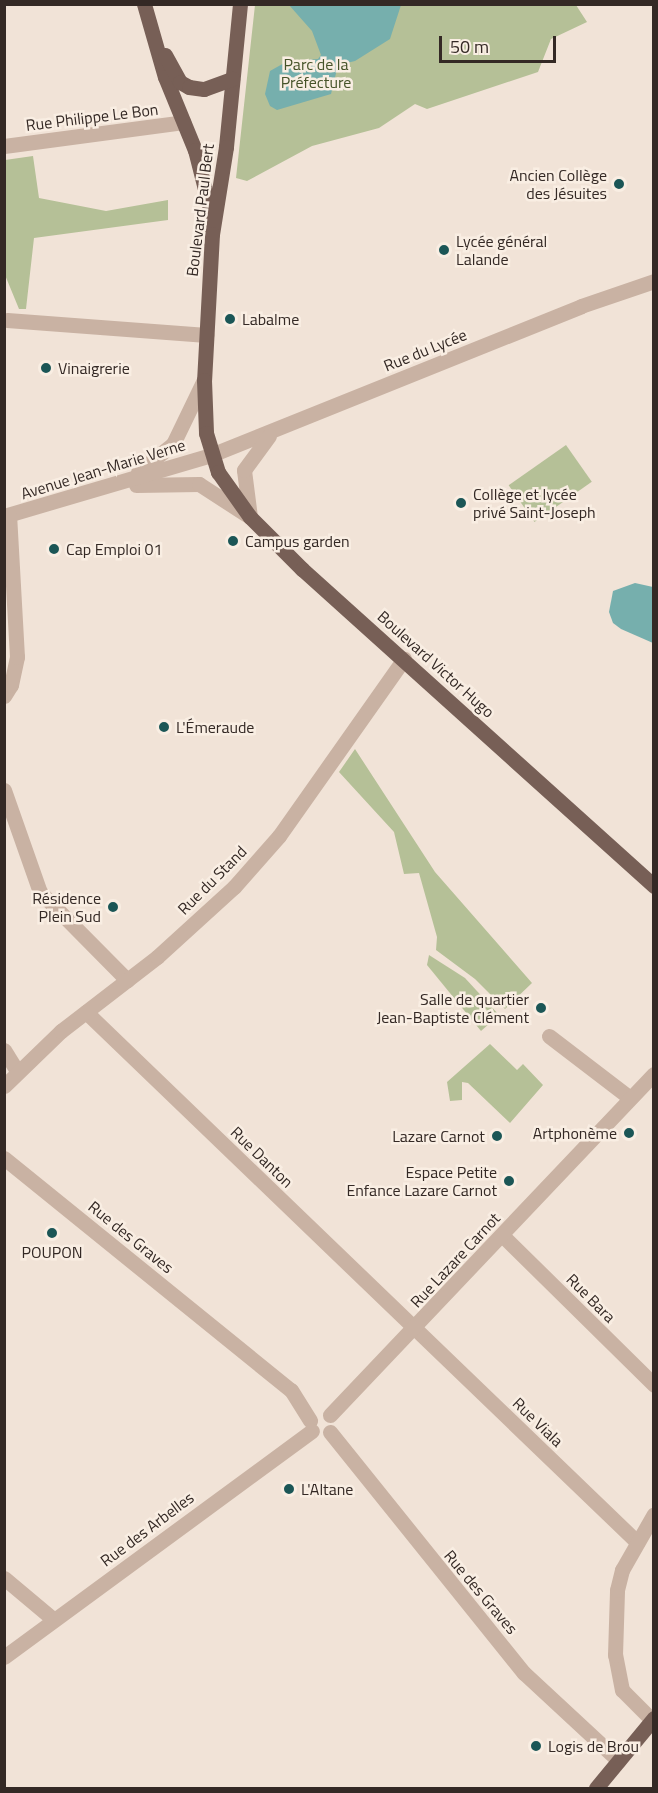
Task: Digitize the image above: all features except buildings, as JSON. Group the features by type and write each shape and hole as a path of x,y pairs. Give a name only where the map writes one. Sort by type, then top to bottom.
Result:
{"main road":[{"path":"145,4 180,82 204,89 232,79"},
{"path":"145,4 183,122 210,196 212,234"},
{"name":"Boulevard Paul Bert","path":"211,455 204,380 212,234 221,188 240,4"},
{"name":"Boulevard Victor Hugo","path":"211,455 227,488 250,518 654,886"},
{"path":"596,1788 653,1719"}],"street":[{"name":"Rue Philippe Le Bon","path":"4,146 183,122"},
{"name":"Rue du Lycée","path":"211,455 581,306 654,281"},
{"path":"8,320 206,335"},
{"path":"115,486 151,465 173,444 204,380"},
{"path":"250,518 244,470 251,456 276,430"},
{"name":"Avenue Jean-Marie Verne","path":"7,516 115,486 211,455"},
{"path":"115,486 199,484 250,518"},
{"path":"4,696 11,685 17,657 7,516"},
{"name":"Rue du Stand","path":"4,1086 17,1071 234,887 279,836 404,660"},
{"path":"4,790 40,892 127,980"},
{"name":"Rue Danton","path":"86,1012 414,1329"},
{"path":"549,1036 630,1098"},
{"path":"4,1050 17,1071"},
{"name":"Rue Lazare Carnot","path":"330,1416 654,1074"},
{"name":"Rue des Graves","path":"4,1158 291,1389 311,1425"},
{"name":"Rue Bara","path":"502,1235 654,1386"},
{"name":"Rue Viala","path":"414,1329 637,1542"},
{"path":"319,1412 330,1416 333,1425 330,1432 321,1436 311,1425 319,1412"},
{"name":"Rue des Arbelles","path":"4,1657 311,1425"},
{"name":"Rue des Graves","path":"330,1432 524,1674 619,1761"},
{"path":"653,1719 622,1690 615,1655 616,1590 637,1542 654,1514"},
{"path":"4,1578 54,1620"}],"green space":[{"name":"Parc de la Préfecture","path":"255,5 576,5 587,22 551,39 538,72 427,109 415,104 379,128 312,146 247,181 236,178"},
{"path":"33,156 39,198 106,211 168,200 168,220 34,238 26,309 19,309 5,275 5,160"},
{"path":"566,445 592,482 534,522 509,485"},
{"path":"355,749 435,872 532,983 505,1009 475,979 436,950 437,937 419,873 404,874 394,832 339,772"},
{"path":"429,955 465,978 499,1015 481,1031 427,965"},
{"path":"490,1044 517,1070 523,1064 543,1085 510,1123 468,1083 462,1082 462,1100 450,1101 447,1082"}],"water":[{"path":"289,5 401,5 390,39 355,61 338,65 331,94 277,110 270,106 265,94 270,71 286,62 318,59 321,55 312,31"},
{"path":"635,583 653,587 653,643 621,629 613,623 609,612 613,591"}],"place":[{"name":"Ancien Collège des Jésuites","path":"619,184"},
{"name":"Lycée général Lalande","path":"444,250"},
{"name":"Labalme","path":"230,319"},
{"name":"Vinaigrerie","path":"46,368"},
{"name":"Collège et lycée privé Saint-Joseph","path":"461,503"},
{"name":"Campus garden","path":"233,541"},
{"name":"Cap Emploi 01","path":"54,549"},
{"name":"L'Émeraude","path":"164,727"},
{"name":"Résidence Plein Sud","path":"113,907"},
{"name":"Salle de quartier Jean-Baptiste Clément","path":"541,1008"},
{"name":"Artphonème","path":"629,1133"},
{"name":"Lazare Carnot","path":"497,1136"},
{"name":"Espace Petite Enfance Lazare Carnot","path":"509,1181"},
{"name":"POUPON","path":"52,1233"},
{"name":"L'Altane","path":"289,1489"},
{"name":"Logis de Brou","path":"536,1746"}]}
